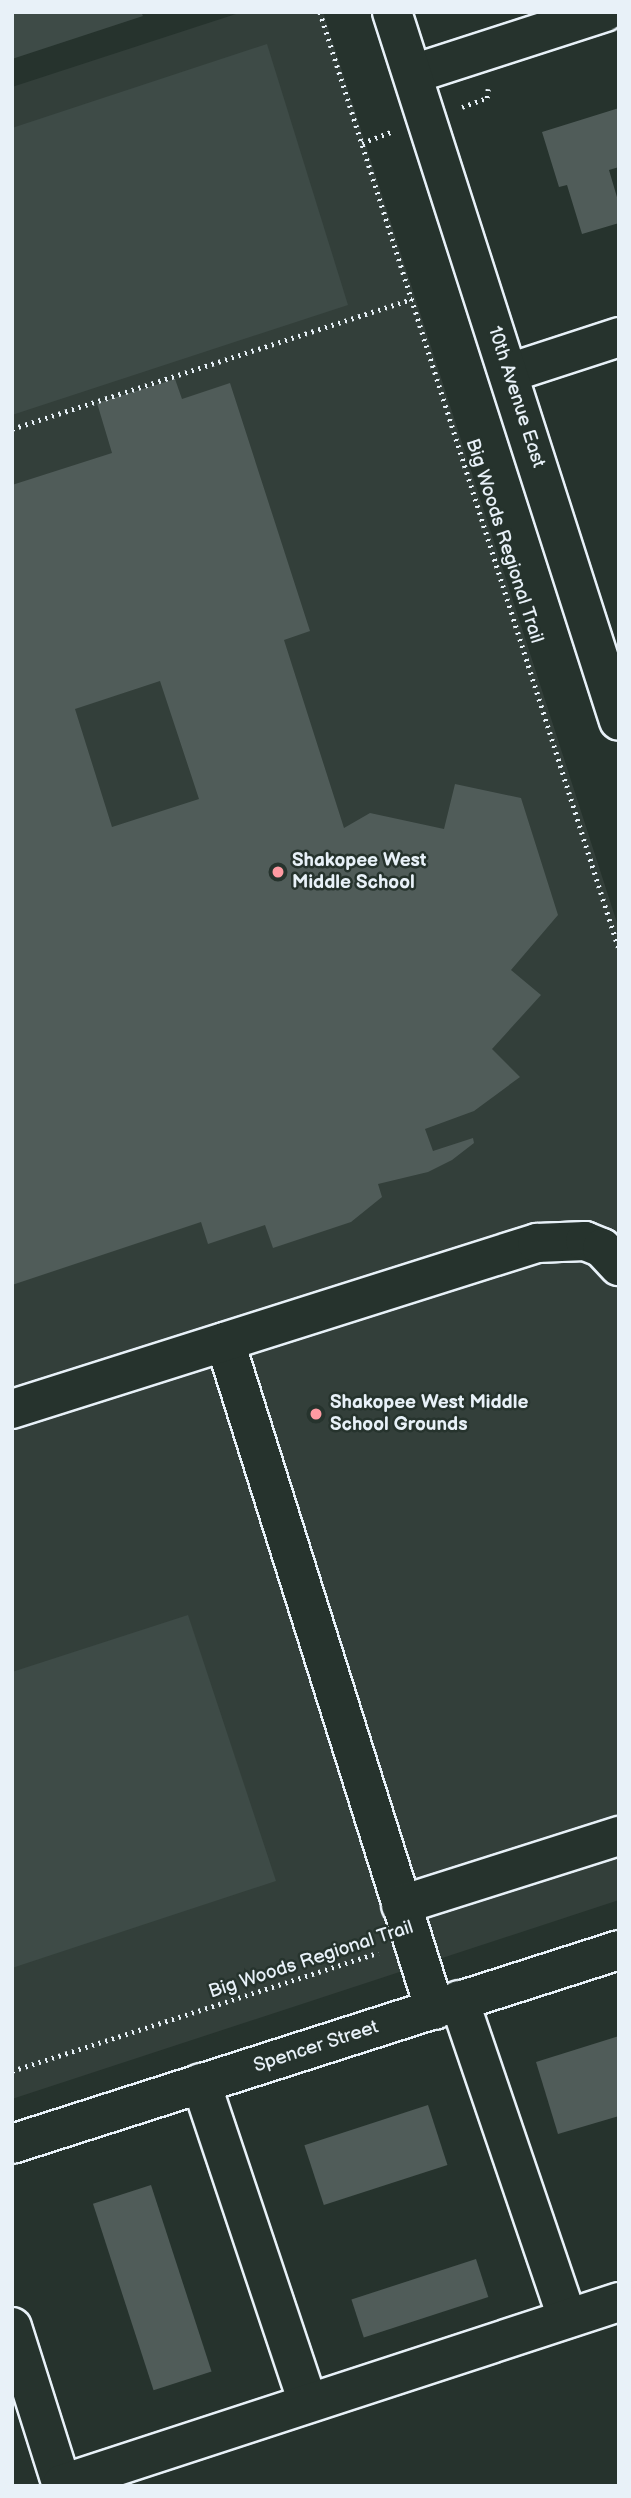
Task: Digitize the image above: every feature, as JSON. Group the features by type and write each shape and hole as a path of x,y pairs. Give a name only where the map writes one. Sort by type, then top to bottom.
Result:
{"street":[{"name":"10th Avenue East","path":"393,12 509,373 612,676 619,721"},
{"path":"413,74 605,12"},
{"path":"509,373 619,337"},
{"path":"12,1409 537,1243 585,1241 602,1248 619,1266"},
{"path":"225,1342 413,1941 447,2005 567,2318"},
{"path":"401,1905 619,1836"},
{"name":"Spencer Street","path":"12,2144 619,1950"},
{"path":"201,2083 308,2402"},
{"path":"12,2327 62,2485 619,2302"}],"path":[{"name":"Big Woods Regional Trail","path":"320,12 619,949"},
{"path":"12,429 412,299"},
{"name":"Big Woods Regional Trail","path":"12,2071 413,1941"}],"shaded area":[{"path":"12,12 141,12 143,16 12,59"},
{"name":"Shakopee West Middle School Grounds","path":"242,12 323,12 619,929 619,1900 12,2099 12,87"},
{"path":"267,44 348,305 12,415 12,128"},
{"path":"188,1615 276,1881 12,1968 12,1672"}],"building":[{"path":"619,108 619,167 609,170 619,204 619,223 582,234 567,185 559,187 542,132"},
{"name":"Shakopee West Middle School","path":"175,379 182,399 230,383 310,631 284,640 344,828 370,813 444,829 455,784 521,798 558,915 511,970 541,995 492,1049 520,1077 474,1111 425,1129 433,1151 473,1138 474,1143 452,1160 428,1172 378,1184 382,1197 351,1222 273,1248 265,1225 208,1244 201,1222 12,1285 12,485 112,453 97,403","holes":["160,681 199,799 112,827 75,709"]},
{"path":"619,2036 619,2116 558,2134 536,2062"},
{"path":"428,2105 447,2165 324,2205 304,2145"},
{"path":"151,2185 212,2371 154,2390 93,2204"},
{"path":"476,2259 488,2297 364,2338 351,2299"}],"place":[{"name":"Shakopee West Middle School","path":"278,872"},
{"name":"Shakopee West Middle School Grounds","path":"316,1414"}]}
